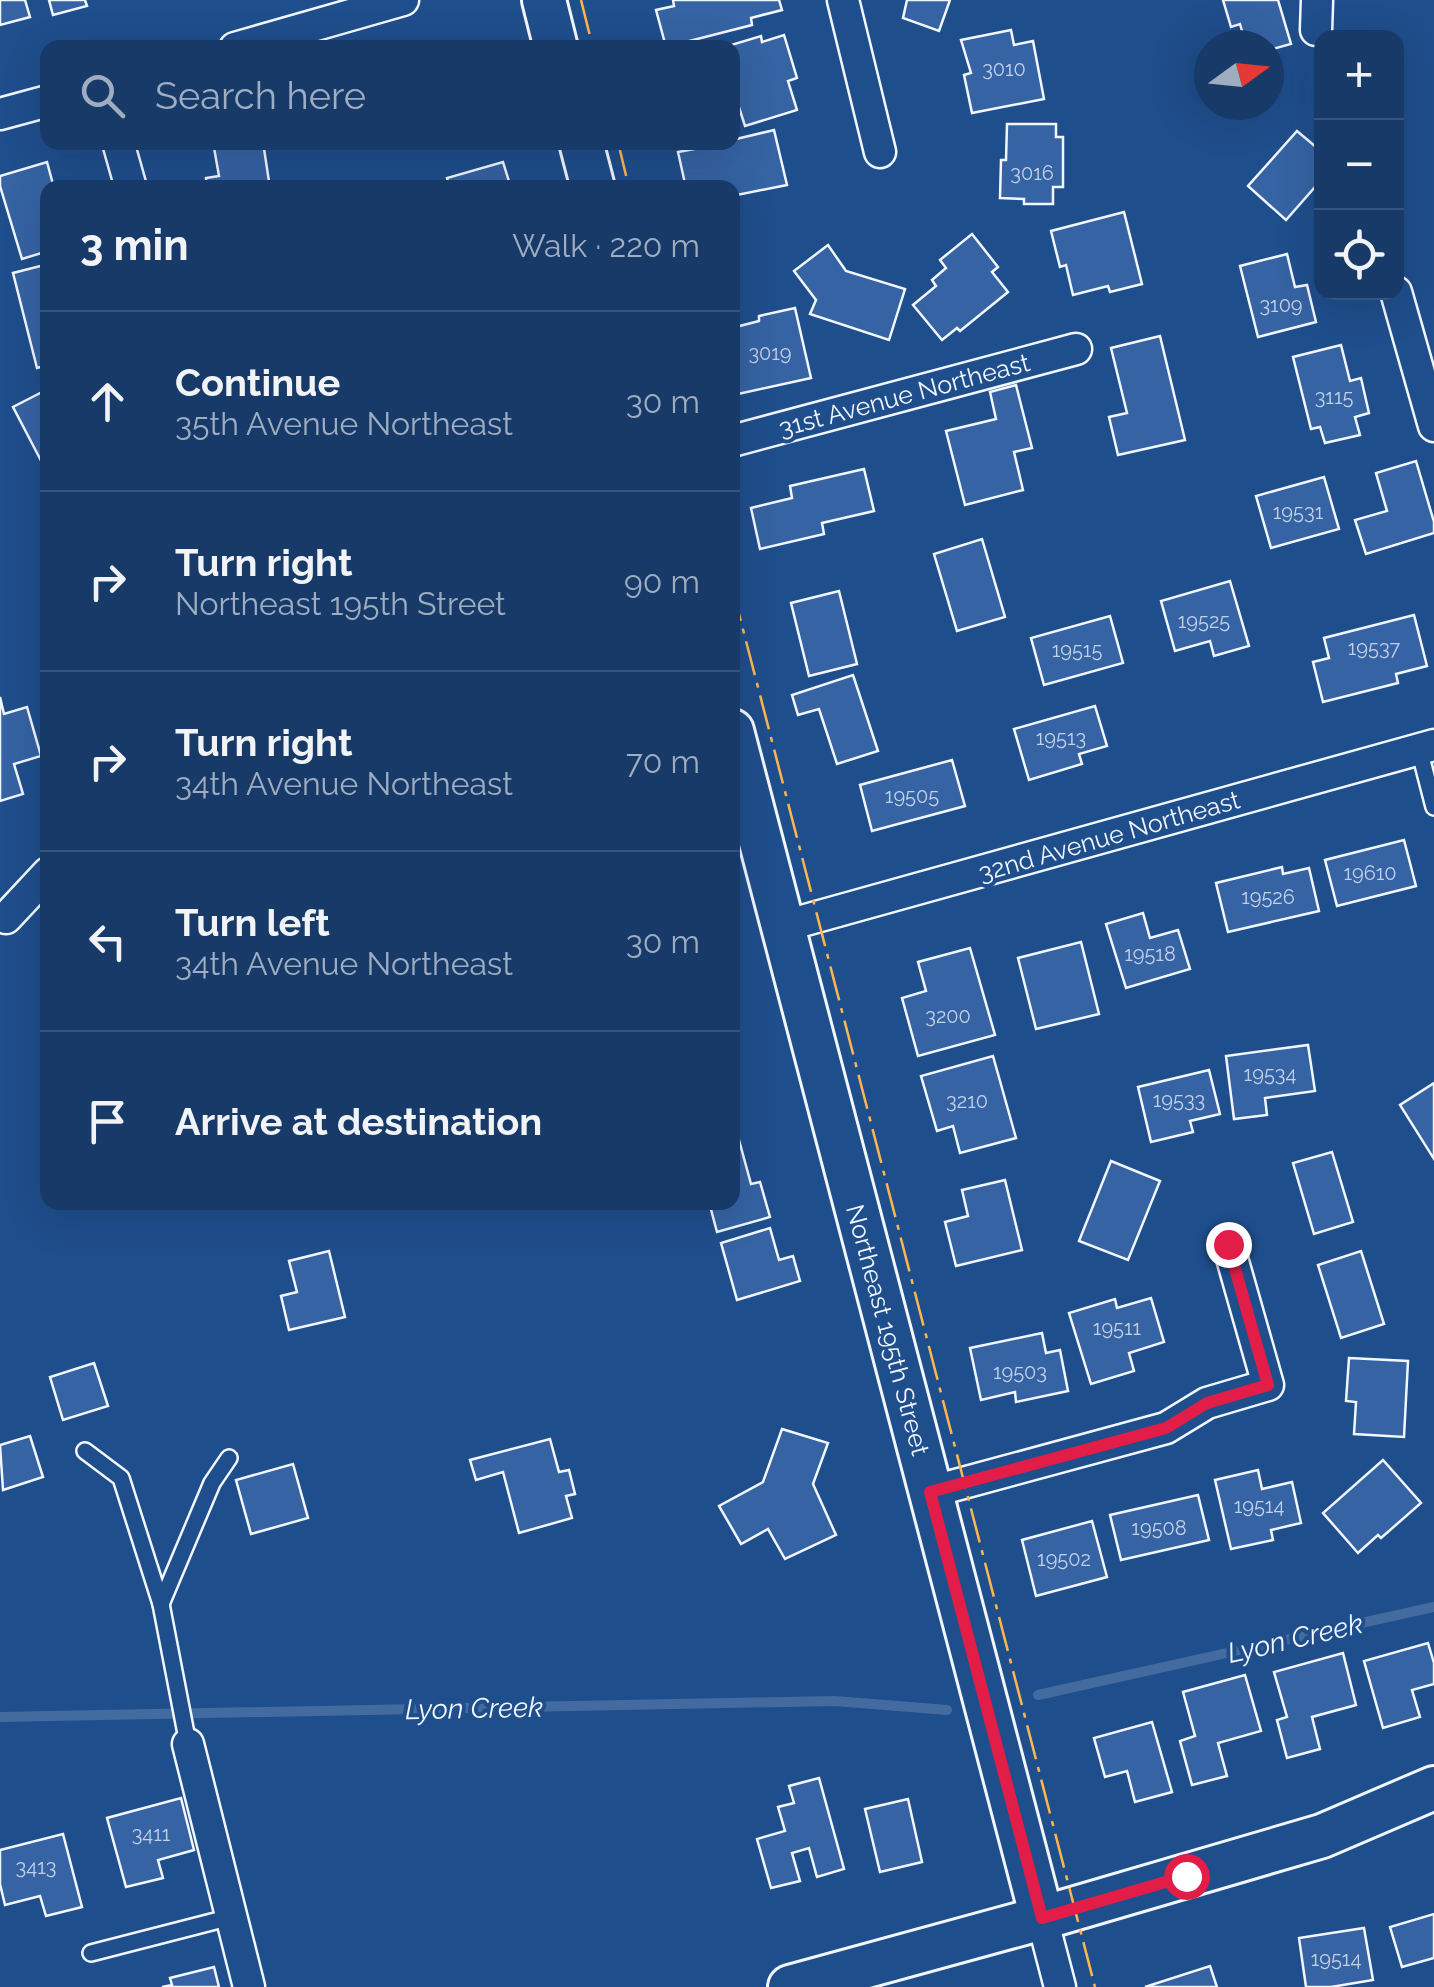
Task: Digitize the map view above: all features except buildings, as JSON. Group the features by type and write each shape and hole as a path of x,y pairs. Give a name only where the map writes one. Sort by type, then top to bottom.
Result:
{"street":[{"path":"263,40 404,0"},
{"path":"544,0 554,40"},
{"path":"842,0 880,152"},
{"path":"0,114 40,103"},
{"path":"120,150 129,180"},
{"path":"583,150 591,180"},
{"path":"1398,300 1434,426"},
{"name":"31st Avenue Northeast","path":"740,439 1076,349"},
{"name":"32nd Avenue Northeast","path":"784,926 1427,747"},
{"name":"Northeast 195th Street","path":"740,761 1060,1987"},
{"path":"6,918 40,882"},
{"path":"930,1492 1166,1428 1207,1403 1268,1385 1228,1244"},
{"path":"188,1744 249,1987"},
{"path":"790,1987 1322,1836 1434,1788"}],"lane":[{"path":"1427,747 1434,807"},
{"path":"85,1450 120,1478 161,1604 188,1744"},
{"path":"161,1604 212,1482 229,1458"},
{"path":"92,1954 231,1917"}],"waterway":[{"name":"Lyon Creek","path":"1038,1695 1434,1607"},
{"name":"Lyon Creek","path":"0,1717 835,1701 947,1710"}],"power":[{"path":"581,0 591,40"},
{"path":"620,150 627,180"},
{"path":"740,618 1095,1987"}],"route":[{"path":"1186,1876 1042,1918 930,1492 1166,1428 1207,1403 1268,1385 1228,1244"}]}
